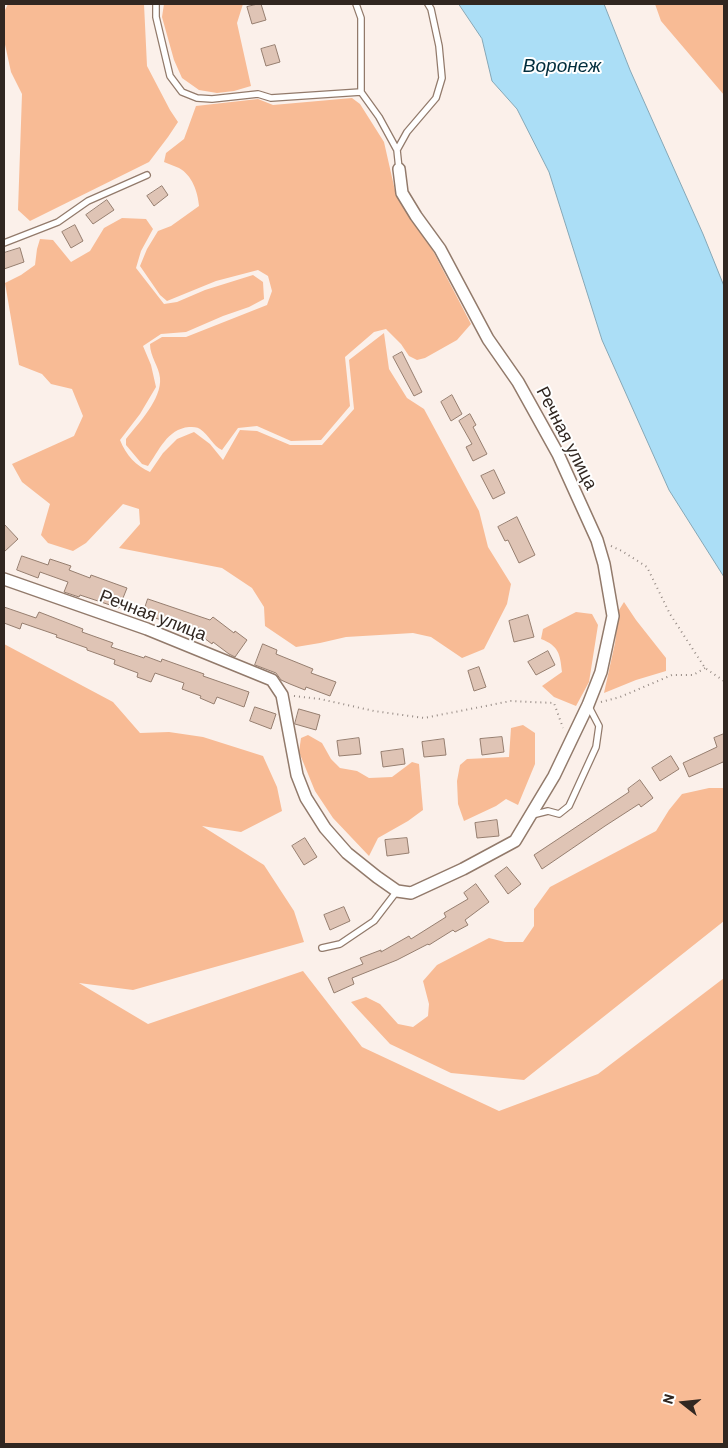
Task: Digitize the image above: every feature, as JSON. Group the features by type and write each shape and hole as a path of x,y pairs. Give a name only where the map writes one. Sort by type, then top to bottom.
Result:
{"street":[{"name":"Речная улица","path":"397,891 412,893 463,869 515,841 554,776 588,705 601,672 613,616 604,564 597,540 558,454 518,382 488,339 440,249 402,193 399,169"},
{"name":"Речная улица","path":"4,579 147,629 263,676 272,680 282,695"},
{"path":"282,695 297,775 306,798 325,828 347,853 397,891"}],"lane":[{"path":"156,4 156,17 170,76 182,92 197,98 212,100 258,94 271,98 361,92"},
{"path":"356,4 361,18 361,92 379,117 397,150 399,169"},
{"path":"397,150 407,132 436,98 442,78 439,46 428,4"},
{"path":"4,243 58,222 88,201 147,175"},
{"path":"532,814 548,811 559,814 569,806 596,747 599,726 588,705"},
{"path":"322,948 340,944 374,921 397,891"}],"path":[{"path":"597,540 622,551 647,567 670,614 705,668 724,681"},
{"path":"588,705 620,697 672,675 692,675 705,668"},
{"path":"282,695 320,699 374,711 424,718 511,701 554,703 569,743"}],"shaded area":[{"path":"8,4 144,4 147,66 178,122 149,162 30,221 18,210 22,94 11,72 4,40 4,12"},
{"path":"164,4 243,4 237,23 251,86 217,93 199,90 182,78 174,60 162,17"},
{"path":"655,4 724,4 724,95 661,21"},
{"path":"352,98 360,104 384,142 396,195 432,249 471,324 457,340 425,358 417,360 409,356 401,344 386,329 374,332 345,357 350,406 321,440 291,441 257,426 238,428 222,450 200,429 189,427 169,436 148,466 142,464 126,445 126,439 143,419 153,403 160,386 160,378 151,353 150,344 162,337 186,337 267,305 272,291 268,276 258,270 216,281 167,301 160,295 140,266 147,249 158,231 171,226 199,206 196,190 191,179 184,171 164,162 166,153 184,139 196,106 258,99 273,105"},
{"path":"122,218 146,219 153,229 141,251 136,268 164,304 177,302 205,290 253,275 263,282 264,299 249,307 186,332 161,334 143,346 151,365 156,387 140,414 120,440 128,455 140,467 150,472 163,453 177,439 194,432 210,444 223,460 240,430 257,431 290,445 322,445 354,409 349,360 384,333 389,369 407,398 424,409 479,511 488,547 511,584 507,604 484,649 462,658 431,637 413,633 346,637 296,647 265,626 264,607 252,588 222,568 119,548 140,524 139,509 123,504 86,543 73,551 48,543 41,535 50,504 22,482 12,464 74,436 83,416 72,389 51,384 42,374 19,365 5,283 35,265 40,239 53,240 71,262 90,251 104,228"},
{"path":"624,602 666,658 666,671 636,680 604,693 615,643 619,610"},
{"path":"576,612 592,614 598,625 589,682 576,706 554,697 542,686 562,672 558,651 541,639 543,629"},
{"path":"4,644 113,702 140,733 169,732 203,737 263,756 277,787 282,811 241,832 202,826 264,865 294,911 304,942 133,990 79,983 148,1024 303,971 362,1047 499,1111 598,1074 724,978 724,1444 4,1444"},
{"path":"523,725 535,733 535,764 518,805 506,799 496,806 464,821 458,804 457,781 460,765 467,759 509,757 511,728"},
{"path":"308,735 322,743 331,759 340,768 357,771 369,778 392,777 412,762 419,764 423,810 378,838 369,856 333,818 315,791 299,752 301,738"},
{"path":"709,788 724,788 724,921 524,1080 451,1073 390,1044 351,1002 366,997 380,1004 398,1024 413,1027 428,1016 429,1004 423,981 437,965 489,938 505,942 523,942 534,926 534,909 550,887 656,831 682,794"}],"water":[{"name":"Воронеж","path":"459,4 604,4 630,70 724,286 724,577 669,490 602,340 549,172 517,109 492,81 482,39"}],"building":[{"path":"261,4 266,20 252,24 247,7"},
{"path":"275,45 280,62 266,66 261,49"},
{"path":"162,186 168,195 154,206 147,196"},
{"path":"107,200 114,210 93,224 86,215"},
{"path":"75,225 83,241 71,248 62,232"},
{"path":"20,248 24,262 4,269 4,253"},
{"path":"402,352 422,392 414,396 393,357"},
{"path":"452,395 462,414 451,421 441,402"},
{"path":"470,414 476,425 473,427 487,454 473,461 466,447 472,444 459,421"},
{"path":"494,470 505,493 493,499 481,476"},
{"path":"517,517 535,555 519,563 508,540 505,541 498,527"},
{"path":"4,524 18,539 4,552"},
{"path":"22,556 48,565 50,559 71,566 69,570 90,578 91,575 127,588 119,608 80,595 79,597 64,592 68,582 40,572 38,578 17,570"},
{"path":"148,599 210,620 213,617 247,640 235,657 213,642 212,644 195,631 143,614"},
{"path":"4,607 36,618 39,612 83,629 82,632 113,643 111,647 161,662 162,659 249,692 244,707 217,697 214,704 200,698 201,696 182,689 184,683 155,673 151,682 137,677 138,673 114,664 115,660 56,637 57,635 22,623 20,629 4,623"},
{"path":"528,615 534,637 514,642 509,621"},
{"path":"263,644 277,650 276,654 313,669 311,673 336,682 330,696 306,687 305,690 290,684 281,680 276,673 255,665"},
{"path":"548,651 555,665 536,675 528,662"},
{"path":"479,667 486,687 474,691 468,671"},
{"path":"255,707 276,714 271,729 250,721"},
{"path":"299,709 320,715 316,730 295,724"},
{"path":"724,734 724,764 723,762 689,777 683,763 717,747 714,738"},
{"path":"502,737 504,752 482,755 480,739"},
{"path":"359,738 361,754 339,756 337,741"},
{"path":"444,739 446,755 424,757 422,742"},
{"path":"403,749 405,764 383,767 381,752"},
{"path":"671,756 679,769 660,781 652,768"},
{"path":"640,780 653,798 641,807 639,804 542,869 534,855 629,792 628,789"},
{"path":"497,820 499,836 477,838 475,823"},
{"path":"305,838 317,857 304,865 292,846"},
{"path":"407,838 409,853 387,856 385,840"},
{"path":"507,867 521,884 508,894 495,876"},
{"path":"476,884 489,902 465,920 468,925 455,932 453,930 429,945 397,960 352,978 354,984 334,993 328,978 363,964 360,958 381,950 381,952 409,936 411,939 446,917 444,913 468,899 464,893"},
{"path":"344,907 350,921 330,930 324,915"}]}
